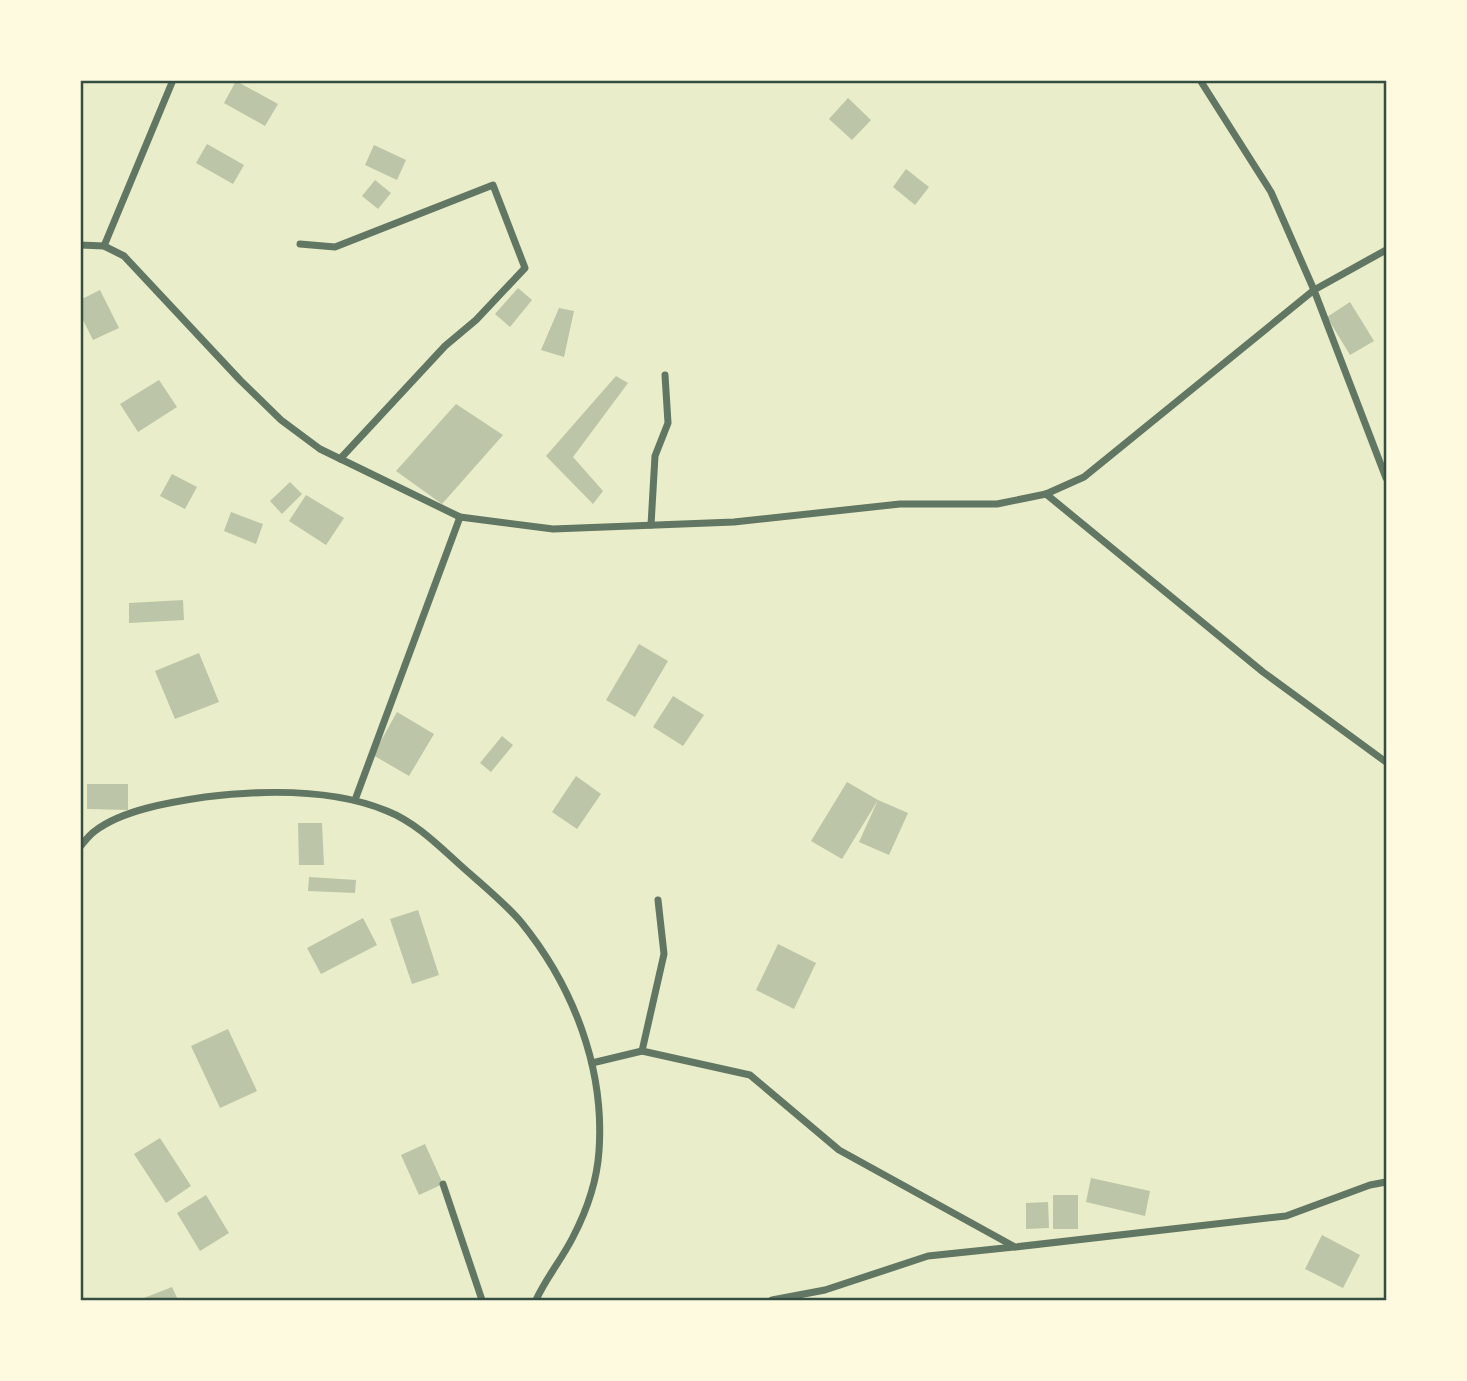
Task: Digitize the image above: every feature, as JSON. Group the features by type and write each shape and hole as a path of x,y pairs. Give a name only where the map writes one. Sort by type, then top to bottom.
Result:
{"street":[{"path":"104,246 173,80"},
{"path":"1200,80 1271,192 1314,290 1387,478"},
{"path":"300,244 335,247 493,185 525,268 476,320 445,346 340,459"},
{"path":"80,245 104,246 124,256 240,380 281,420 320,449 460,517 553,529 734,522 900,504 997,504 1046,494 1084,477 1314,290 1387,250"},
{"path":"652,525 655,456 668,423 665,374"},
{"path":"1046,494 1263,671 1387,762"},
{"path":"355,800 460,517"},
{"path":"80,846 93,831 114,819 173,802 231,794 298,793 355,800 390,811 427,835 520,921 551,964 572,1000 597,1079 599,1151 592,1193 573,1237 544,1282 536,1300"},
{"path":"642,1051 664,954 658,900"},
{"path":"592,1063 642,1051 750,1075 839,1150 1015,1247"},
{"path":"772,1300 825,1290 929,1256 1286,1216 1370,1185 1387,1182"},
{"path":"443,1184 482,1300"}],"building":[{"path":"236,81 278,104 265,126 224,103"},
{"path":"848,98 871,120 852,140 829,119"},
{"path":"207,144 244,165 233,184 196,163"},
{"path":"374,145 406,160 397,180 365,165"},
{"path":"906,169 929,187 915,205 893,187"},
{"path":"375,180 391,193 378,209 362,196"},
{"path":"518,288 532,300 510,327 495,314"},
{"path":"100,290 119,328 93,340 80,314 80,300"},
{"path":"1350,302 1374,341 1350,355 1327,317"},
{"path":"559,308 574,311 564,357 541,350"},
{"path":"616,376 628,383 573,457 603,491 593,504 546,456"},
{"path":"159,380 177,407 138,432 120,404"},
{"path":"456,404 503,435 442,504 396,471"},
{"path":"172,474 197,487 185,509 160,496"},
{"path":"290,482 302,494 282,514 270,501"},
{"path":"306,495 344,518 326,545 289,521"},
{"path":"231,512 263,524 256,544 224,531"},
{"path":"183,600 184,620 129,623 129,603"},
{"path":"639,644 668,661 635,717 606,700"},
{"path":"199,653 219,702 175,719 155,671"},
{"path":"673,696 704,715 683,746 653,727"},
{"path":"397,712 434,734 409,776 373,755"},
{"path":"502,736 513,745 491,772 480,763"},
{"path":"576,776 601,794 577,829 552,812"},
{"path":"847,782 878,800 842,859 811,841"},
{"path":"87,784 128,784 128,810 87,809"},
{"path":"878,800 908,813 889,855 859,842"},
{"path":"298,823 322,823 324,865 299,865"},
{"path":"309,877 356,880 355,893 308,891"},
{"path":"418,910 439,975 412,984 390,919"},
{"path":"363,918 377,945 321,974 307,948"},
{"path":"778,944 816,963 794,1009 756,990"},
{"path":"228,1029 257,1091 220,1108 191,1046"},
{"path":"160,1138 191,1186 166,1203 134,1154"},
{"path":"425,1144 443,1184 419,1195 401,1155"},
{"path":"1091,1178 1150,1191 1145,1216 1086,1202"},
{"path":"206,1195 229,1233 200,1251 177,1213"},
{"path":"1053,1195 1078,1195 1078,1229 1053,1229"},
{"path":"1048,1202 1049,1228 1026,1229 1026,1203"},
{"path":"1322,1235 1360,1255 1343,1288 1305,1269"},
{"path":"172,1287 178,1300 139,1300"}]}
